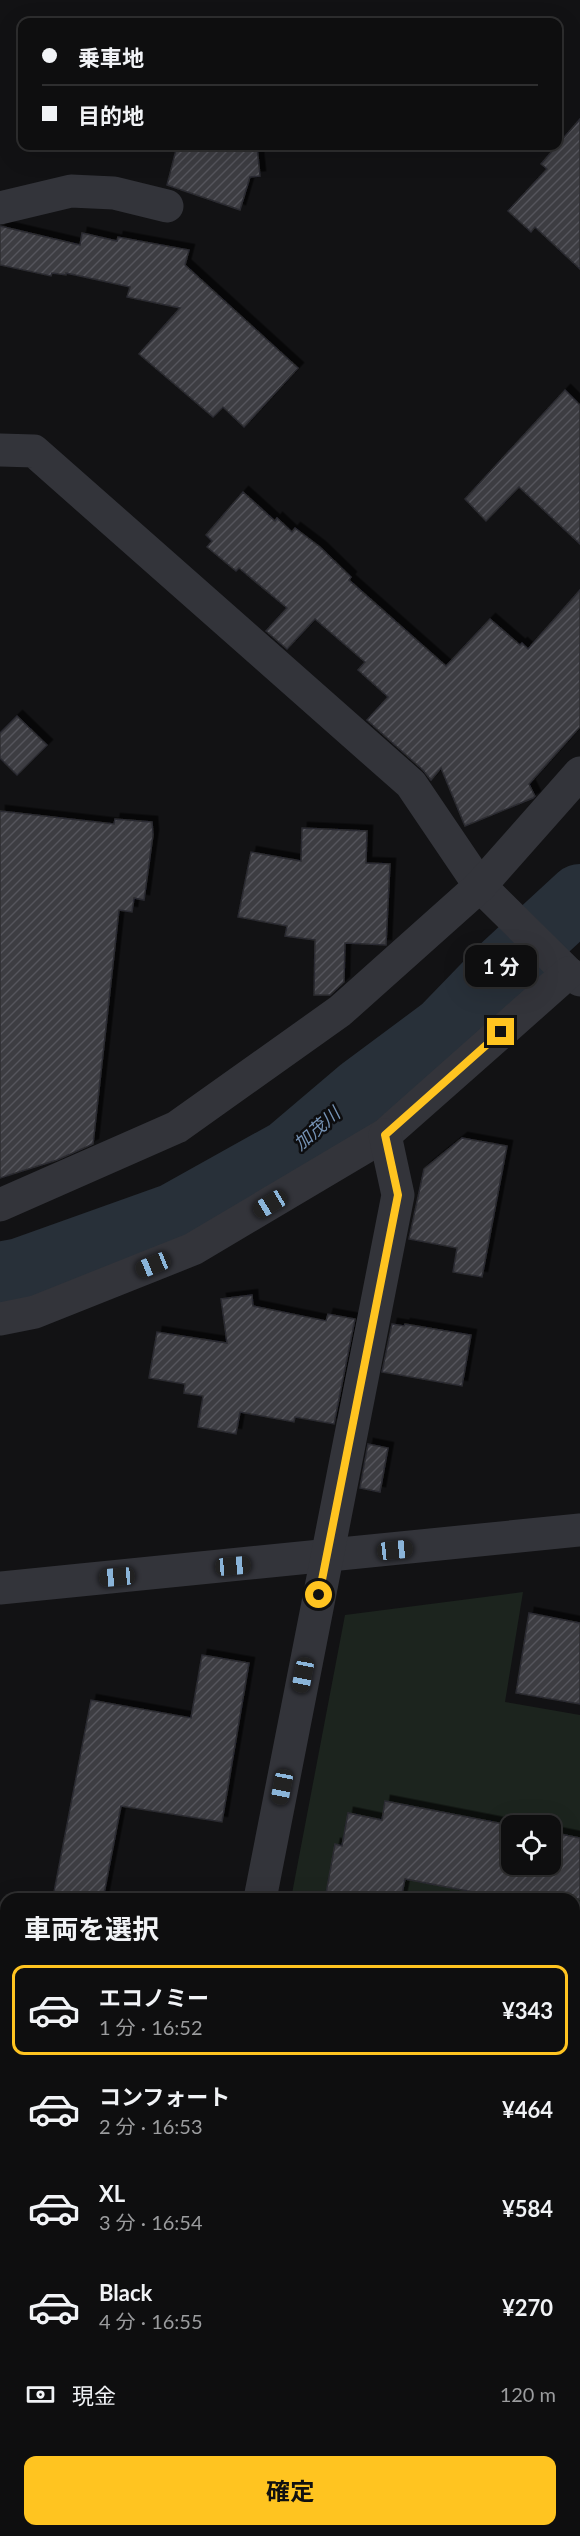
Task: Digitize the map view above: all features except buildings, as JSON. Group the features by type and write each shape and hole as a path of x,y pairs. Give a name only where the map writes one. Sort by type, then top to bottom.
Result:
{"street":[{"path":"0,208 71,191 114,193 167,206"},
{"path":"0,450 33,451 411,784 480,886 574,976 385,1135 193,1249 35,1312 0,1319"},
{"path":"0,1204 177,1127 340,1011 480,886 580,773"},
{"path":"262,1893 398,1195 385,1135"},
{"path":"0,1588 580,1530"}],"shaded area":[{"path":"523,1592 505,1702 580,1715 580,1893 292,1893 345,1615"}],"waterway":[{"name":"加茂川","path":"0,1275 20,1271 174,1216 289,1152 362,1090 444,1029 504,967 580,897"}],"route":[{"path":"319,1595 398,1195 385,1135 501,1032"}]}
